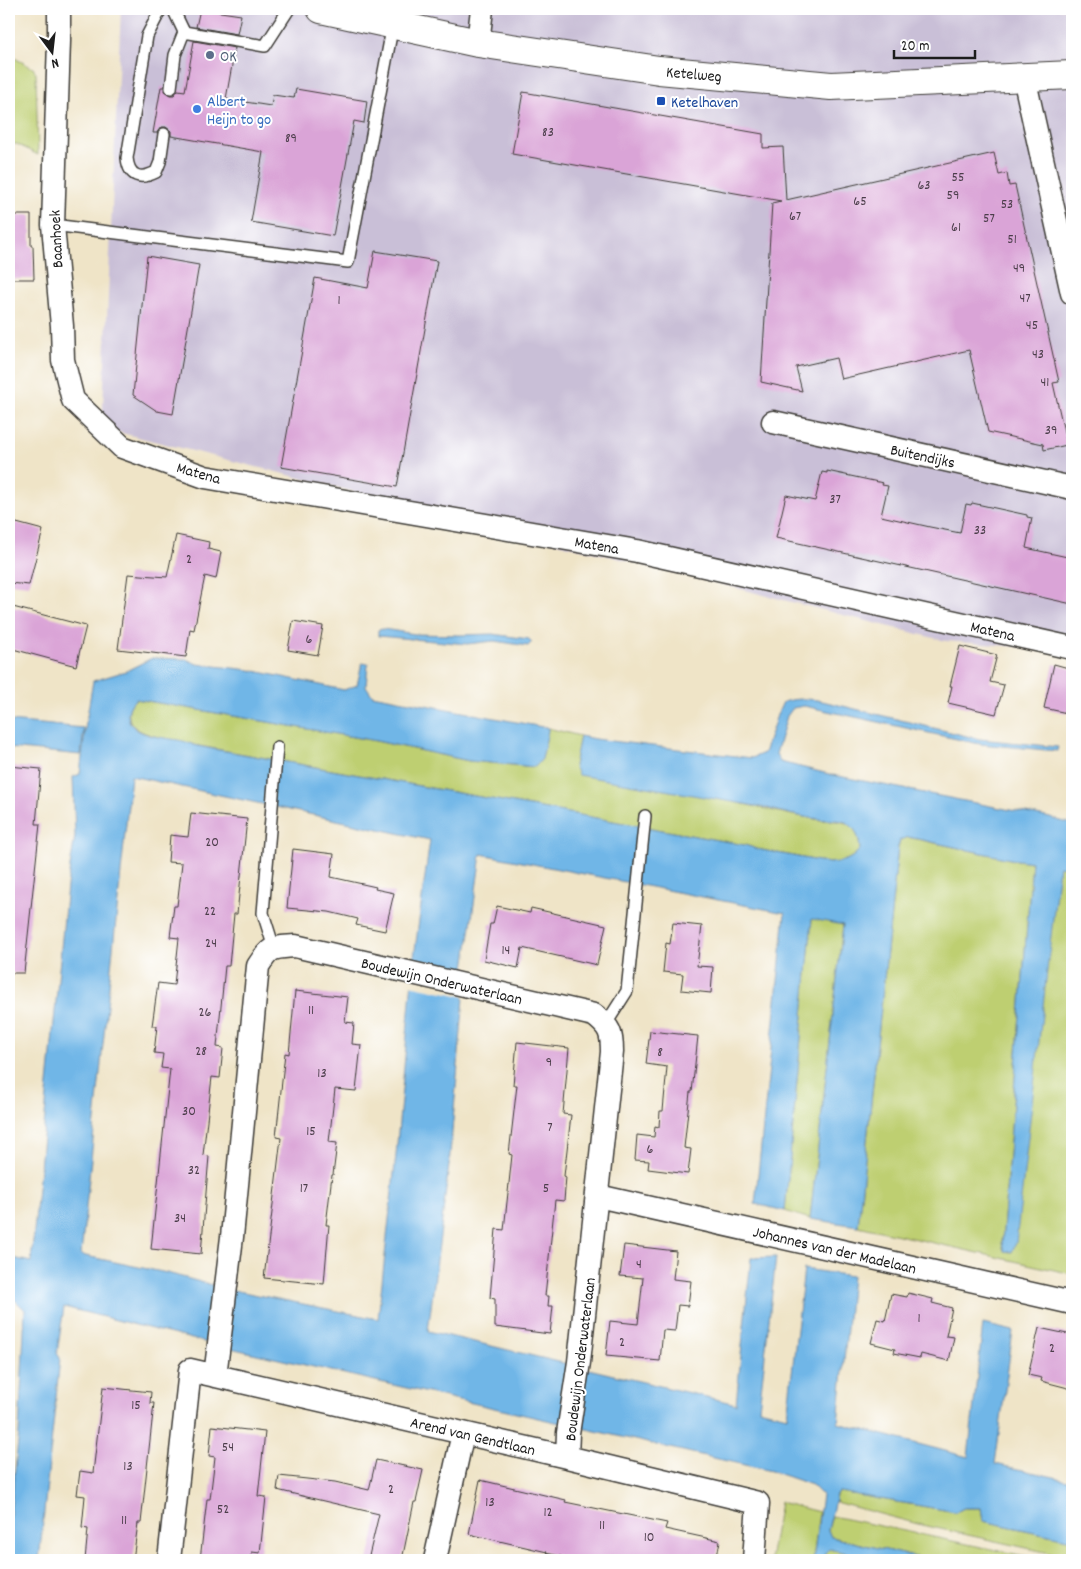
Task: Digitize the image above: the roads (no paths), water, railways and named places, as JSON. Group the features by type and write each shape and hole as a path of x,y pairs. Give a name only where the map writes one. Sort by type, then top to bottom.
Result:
{"street":[{"name":"Baanhoek","path":"59,9 60,41 53,225 62,326 63,360 74,400 122,448"},
{"name":"Ketelweg","path":"321,9 478,42 660,70 831,86 1072,74"},
{"path":"478,42 482,9"},
{"path":"1024,77 1072,293"},
{"name":"Buitendijks","path":"773,422 1072,488"},
{"name":"Matena","path":"122,448 205,477 637,551 1072,648"},
{"name":"Boudewijn Onderwaterlaan","path":"274,948 295,946 594,1015 606,1024 612,1036 612,1052 580,1362 568,1433 567,1457"},
{"path":"214,1376 227,1286 258,966 267,953 274,948"},
{"name":"Johannes van der Madelaan","path":"598,1196 1072,1303"},
{"name":"Arend van Gendtlaan","path":"169,1560 190,1370 758,1503 754,1560"},
{"path":"435,1560 463,1433"}],"lane":[{"path":"161,9 147,36 127,158 128,167 134,174 142,176 156,172 160,162 164,134"},
{"path":"171,88 175,56 184,32 173,9"},
{"path":"184,32 265,46 289,9"},
{"path":"53,225 348,262 393,24"},
{"path":"274,948 263,913 277,747"},
{"path":"606,1024 627,991 645,816"}],"water":[{"path":"383,629 415,634 492,634 529,639 532,642 528,646 494,641 467,644 378,636 378,630"},
{"path":"152,658 186,659 197,664 250,670 344,690 357,685 362,663 368,664 366,686 372,695 548,728 542,759 535,767 469,761 376,741 136,699 130,706 128,715 130,723 142,732 203,747 745,845 829,863 846,860 854,856 860,849 856,832 846,822 822,820 767,808 578,775 574,766 580,736 752,758 764,753 783,702 804,699 818,700 979,739 1058,747 1057,751 980,744 804,706 793,708 787,716 776,754 780,762 833,775 1046,817 1072,824 1072,868 1059,866 1016,1243 1012,1252 1004,1251 1002,1243 1032,862 908,837 900,840 858,1226 810,1219 843,925 812,919 785,1211 755,1204 785,913 481,854 465,968 449,1165 428,1331 736,1404 751,1258 776,1257 759,1409 787,1416 804,1269 852,1276 838,1423 968,1457 983,1324 1013,1331 995,1464 1072,1481 1072,1540 983,1521 981,1508 964,1508 956,1512 839,1492 836,1495 828,1530 831,1537 928,1560 878,1560 829,1549 825,1553 824,1560 813,1560 822,1495 812,1485 771,1471 204,1342 64,1307 57,1353 60,1358 39,1560 9,1560 9,1524 19,1432 25,1310 15,1300 9,1298 9,1257 31,1262 67,886 75,836 73,777 80,774 93,681 126,671","holes":["131,776 430,840 414,957 396,1155 378,1319 223,1288 167,1273 81,1255"]},
{"path":"9,721 84,728 81,755 9,748"}],"place":[{"name":"OK","path":"210,55"},
{"name":"Ketelhaven","path":"661,101"},
{"name":"Albert Heijn to go","path":"197,109"}]}
